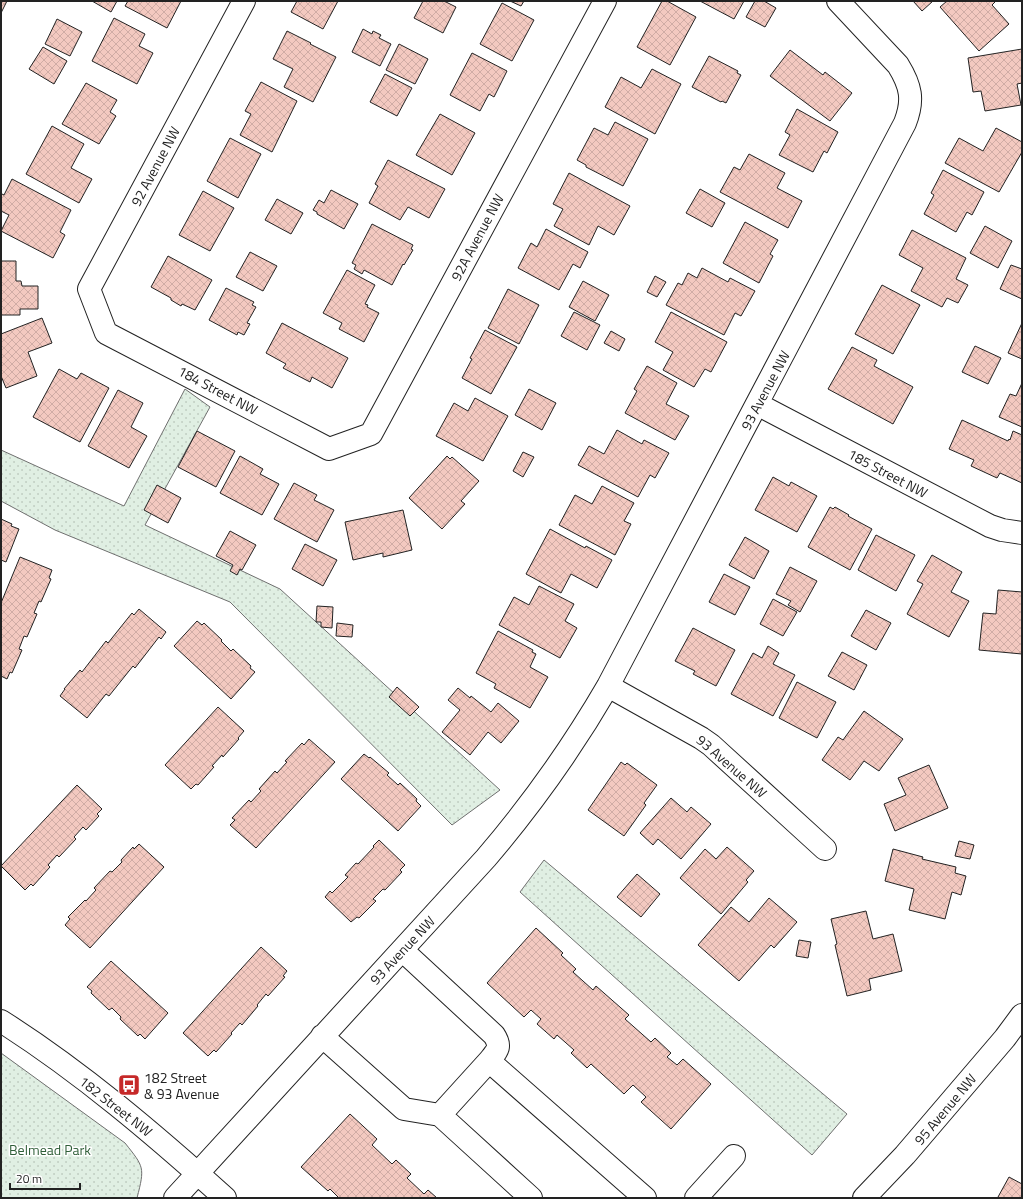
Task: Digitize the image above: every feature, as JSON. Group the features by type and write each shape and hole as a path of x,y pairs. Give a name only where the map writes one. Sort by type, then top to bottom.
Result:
{"street":[{"name":"92 Avenue NW","path":"106,333 89,289 244,1"},
{"name":"92A Avenue NW","path":"330,449 371,434 605,1"},
{"name":"93 Avenue NW","path":"175,1198 486,858 521,815 565,756 608,686 905,123 909,112 910,91 906,78 898,65 838,1"},
{"name":"184 Street NW","path":"106,333 330,449"},
{"name":"185 Street NW","path":"757,404 990,526 1002,530 1022,533"},
{"name":"93 Avenue NW","path":"608,686 711,745 825,849"},
{"path":"402,950 494,1035 498,1041 498,1048 489,1061 440,1115"},
{"name":"95 Avenue NW","path":"864,1198 905,1155 1022,1016"},
{"name":"182 Street NW","path":"1,1021 26,1037 99,1091 198,1173 225,1198"},
{"path":"322,1036 404,1109 440,1115 531,1198"},
{"path":"489,1061 645,1198"},
{"path":"696,1198 734,1156"}],"green space":[{"path":"185,389 210,407 145,525 280,589 500,790 452,825 230,602 55,530 1,501 1,450 124,506"},
{"path":"544,860 847,1114 812,1155 520,892"},
{"name":"Belmead Park","path":"1,1053 125,1143 136,1157 141,1168 142,1173 137,1198 1,1198"}],"building":[{"path":"1,1 7,1 1,13"},
{"path":"92,1 117,1 111,12"},
{"path":"128,1 181,1 167,28 125,6"},
{"path":"297,1 338,1 323,29 291,12"},
{"path":"423,1 444,1 456,7 443,33 414,18"},
{"path":"510,1 524,1 521,6"},
{"path":"662,1 667,1 696,17 670,65 637,47"},
{"path":"700,1 744,1 734,19"},
{"path":"755,1 764,1 776,8 765,27 746,17"},
{"path":"913,1 933,1 922,11"},
{"path":"947,1 994,1 995,2 992,5 1009,24 979,51 940,7"},
{"path":"502,3 534,20 512,61 480,44"},
{"path":"114,18 145,34 139,46 153,53 137,84 92,61"},
{"path":"57,19 82,32 70,56 45,44"},
{"path":"363,29 372,34 373,31 381,35 379,38 391,44 380,66 352,52"},
{"path":"287,31 336,57 313,102 284,87 293,69 273,59"},
{"path":"399,44 428,59 415,84 386,70"},
{"path":"43,47 67,61 54,84 29,69"},
{"path":"1022,49 1022,83 1017,84 1021,105 985,111 981,91 973,92 968,58"},
{"path":"790,50 823,75 825,72 852,93 830,121 770,76"},
{"path":"472,53 507,71 494,97 489,94 480,111 450,95"},
{"path":"709,56 738,71 737,73 741,75 726,103 721,102 692,87"},
{"path":"652,69 681,84 655,134 605,107 621,77 641,88"},
{"path":"385,74 412,88 397,116 370,102"},
{"path":"261,82 297,101 272,152 240,135 251,114 245,111"},
{"path":"86,83 117,100 110,112 116,116 99,144 62,124"},
{"path":"797,109 838,132 827,153 824,151 813,172 779,155 790,135 785,132"},
{"path":"440,114 475,133 452,175 416,155"},
{"path":"615,122 648,139 623,186 586,167 586,165 577,160 594,128 608,135"},
{"path":"52,126 84,144 71,168 92,179 79,203 26,174"},
{"path":"996,128 1022,142 1022,152 999,192 945,163 959,138 983,151"},
{"path":"230,138 261,154 238,198 207,181"},
{"path":"749,154 785,173 777,188 802,201 788,228 720,192 734,167 740,170"},
{"path":"388,160 445,189 429,218 408,207 400,220 369,203 378,186 375,184"},
{"path":"943,170 984,192 972,215 967,212 956,232 924,214 934,195 931,193"},
{"path":"569,173 630,206 614,235 598,226 589,245 554,226 563,209 553,204"},
{"path":"12,179 71,210 60,232 65,235 53,258 1,231 9,215 1,211 1,195 4,195"},
{"path":"700,189 725,203 712,227 686,213"},
{"path":"331,190 358,204 344,229 317,214 317,212 313,210 319,200 324,203"},
{"path":"203,191 234,208 210,251 179,235"},
{"path":"277,199 303,213 291,234 265,220"},
{"path":"745,222 778,240 770,254 773,256 759,283 723,263"},
{"path":"372,224 413,245 411,249 413,250 404,265 403,264 392,285 364,270 362,274 354,269 356,265 352,263"},
{"path":"985,226 1012,241 998,268 970,253"},
{"path":"546,229 588,252 580,268 573,264 559,290 518,268 531,243 537,247"},
{"path":"912,230 966,258 956,279 968,285 958,303 947,298 942,307 911,291 923,268 899,255"},
{"path":"250,252 277,266 263,291 236,277"},
{"path":"168,256 212,280 195,310 182,304 181,306 171,300 171,298 151,287"},
{"path":"1,261 16,261 16,281 21,281 22,286 38,286 38,309 20,309 20,315 1,315"},
{"path":"1011,265 1022,269 1022,299 1000,289"},
{"path":"702,268 728,282 730,278 755,291 741,316 735,313 724,335 666,305 678,283 682,285 688,273 697,278"},
{"path":"347,270 375,285 365,304 368,305 367,307 379,313 364,342 339,329 342,323 323,313"},
{"path":"655,276 666,282 657,297 647,292"},
{"path":"583,281 609,295 595,321 569,307"},
{"path":"882,285 920,305 893,354 855,334"},
{"path":"226,288 254,302 252,305 256,307 247,323 250,324 244,335 238,332 237,335 209,320"},
{"path":"508,289 539,305 519,344 488,328"},
{"path":"574,312 600,325 587,350 561,336"},
{"path":"671,312 727,342 711,372 705,369 694,387 663,370 673,352 655,342"},
{"path":"42,318 52,343 28,352 37,376 6,388 1,376 1,334"},
{"path":"282,323 348,358 332,388 312,377 310,382 283,368 286,364 266,353"},
{"path":"1022,323 1022,359 1008,353"},
{"path":"485,330 517,347 491,394 462,378 472,359 470,358"},
{"path":"611,331 625,339 619,351 604,343"},
{"path":"975,346 1001,358 988,384 962,372"},
{"path":"852,347 877,360 874,366 913,387 893,424 828,389"},
{"path":"647,366 677,383 666,404 689,416 675,440 625,413 637,391 634,389"},
{"path":"59,369 77,379 81,373 109,388 80,442 33,417"},
{"path":"1022,383 1022,427 999,417 1010,394 1016,396"},
{"path":"529,389 556,403 542,430 515,415"},
{"path":"118,390 143,403 131,427 147,436 129,468 88,446"},
{"path":"475,398 508,416 483,461 436,436 454,403 468,411"},
{"path":"962,420 1008,441 1009,439 1010,440 1013,431 1022,435 1022,483 1000,473 997,478 971,466 974,460 949,449"},
{"path":"617,430 642,444 644,440 669,453 655,478 650,475 638,497 578,465 589,446 604,454"},
{"path":"197,431 235,451 216,487 178,467"},
{"path":"523,452 534,457 523,477 513,471"},
{"path":"240,456 263,469 260,474 279,484 262,515 220,493"},
{"path":"447,456 450,459 452,457 479,481 461,501 465,504 442,529 409,498"},
{"path":"773,477 789,486 791,482 817,496 797,532 755,510"},
{"path":"294,483 317,495 314,500 334,510 317,542 274,519"},
{"path":"157,485 181,498 168,523 144,510"},
{"path":"602,486 634,503 624,521 631,524 615,555 559,525 575,495 592,504"},
{"path":"830,507 833,509 835,507 872,529 850,570 808,547"},
{"path":"403,510 412,550 383,557 383,553 353,560 345,522"},
{"path":"1,519 12,524 11,526 19,529 6,562 1,560"},
{"path":"550,529 585,548 586,546 612,560 597,588 571,574 561,593 526,574"},
{"path":"230,531 256,545 242,570 240,569 237,575 230,571 233,565 216,556"},
{"path":"876,535 915,555 896,591 858,570"},
{"path":"745,537 769,551 754,579 729,565"},
{"path":"305,544 337,560 323,586 292,569"},
{"path":"932,555 962,572 951,592 969,601 949,637 907,614 923,584 917,581"},
{"path":"20,557 52,570 49,578 51,579 41,602 39,601 34,613 37,614 27,637 24,636 19,649 22,650 12,673 10,672 7,679 1,676 1,603"},
{"path":"790,567 817,581 800,612 788,605 791,601 776,594"},
{"path":"724,574 750,587 735,615 709,602"},
{"path":"539,586 574,604 565,621 577,628 560,658 499,625 514,597 529,605"},
{"path":"998,590 1022,592 1022,654 979,650 983,613 996,614"},
{"path":"773,599 797,612 783,636 760,624"},
{"path":"317,606 333,607 332,628 321,627 321,622 316,622"},
{"path":"139,609 166,632 161,639 159,637 135,668 133,666 109,696 106,694 87,718 60,696 80,670 82,672 106,641 108,643 132,613 134,615"},
{"path":"866,610 891,623 876,650 851,636"},
{"path":"197,621 202,625 204,623 231,651 233,649 251,666 250,668 255,672 231,699 174,646"},
{"path":"337,623 353,625 352,637 336,636"},
{"path":"693,628 735,650 716,686 693,674 695,671 675,661"},
{"path":"498,631 533,650 532,652 536,654 530,667 548,677 530,708 494,688 496,684 476,673"},
{"path":"768,646 779,653 773,664 795,675 773,716 731,694 753,653 762,658"},
{"path":"842,652 867,665 854,690 828,676"},
{"path":"797,682 836,702 817,738 779,718"},
{"path":"397,687 419,707 410,716 389,697"},
{"path":"458,688 491,712 498,703 519,721 501,743 488,732 470,755 442,732 460,710 448,700"},
{"path":"218,707 244,731 223,757 222,755 212,766 214,767 198,785 196,784 191,789 165,765"},
{"path":"864,711 903,739 879,771 864,761 850,780 822,760 838,737 843,740"},
{"path":"309,739 335,762 256,848 230,825 235,820 232,818 249,800 251,802 261,791 259,789 275,771 277,773 287,762 285,761 302,743 304,745"},
{"path":"364,754 369,758 370,757 389,773 387,775 398,785 400,783 417,799 416,801 421,806 398,831 341,779"},
{"path":"621,762 625,765 627,763 657,785 644,803 646,805 624,836 588,810"},
{"path":"929,765 948,808 895,831 884,804 906,795 898,778"},
{"path":"77,785 102,809 97,814 99,816 86,830 83,827 74,837 76,839 59,857 57,855 48,865 50,867 33,886 31,884 25,890 1,866"},
{"path":"671,798 687,812 691,807 711,824 681,859 658,839 653,845 640,833"},
{"path":"379,840 405,865 400,870 402,872 385,890 383,889 373,899 376,901 359,918 357,917 351,922 325,897 330,891 332,893 348,877 345,875 356,863 358,864"},
{"path":"959,841 974,845 970,859 955,856"},
{"path":"139,844 164,867 90,948 65,925 70,919 68,917 85,900 86,901 96,890 94,888 110,871 112,872 122,862 121,860 133,847 134,849"},
{"path":"727,847 754,871 746,880 748,882 721,914 680,878 705,849 716,859"},
{"path":"893,849 923,857 922,859 956,867 955,873 966,876 961,895 952,892 945,919 909,910 914,889 885,881"},
{"path":"637,874 660,894 641,917 617,897"},
{"path":"769,898 797,922 774,948 771,945 739,981 698,945 731,907 749,922"},
{"path":"866,911 873,939 893,934 902,971 869,979 871,990 847,996 835,945 837,944 831,919"},
{"path":"536,928 563,953 561,955 576,969 573,972 593,990 596,986 629,1015 625,1019 651,1042 655,1038 671,1053 667,1057 677,1065 683,1059 711,1084 671,1129 641,1102 646,1097 633,1085 624,1094 591,1064 587,1068 571,1053 574,1050 557,1035 554,1039 537,1024 541,1019 531,1010 524,1017 487,983"},
{"path":"799,940 811,942 808,958 796,956"},
{"path":"261,947 287,971 283,976 285,977 268,996 266,994 242,1025 240,1023 216,1052 214,1050 208,1056 183,1033"},
{"path":"111,961 168,1013 145,1039 140,1034 138,1036 120,1019 121,1017 112,1008 109,1010 91,993 92,991 87,987"},
{"path":"350,1114 377,1139 372,1145 392,1164 396,1160 411,1174 407,1178 424,1194 428,1190 437,1198 339,1198 330,1189 328,1191 301,1167"},
{"path":"1009,1177 1022,1184 1022,1198 998,1197"}],"place":[{"name":"182 Street & 93 Avenue","path":"129,1085"}]}
